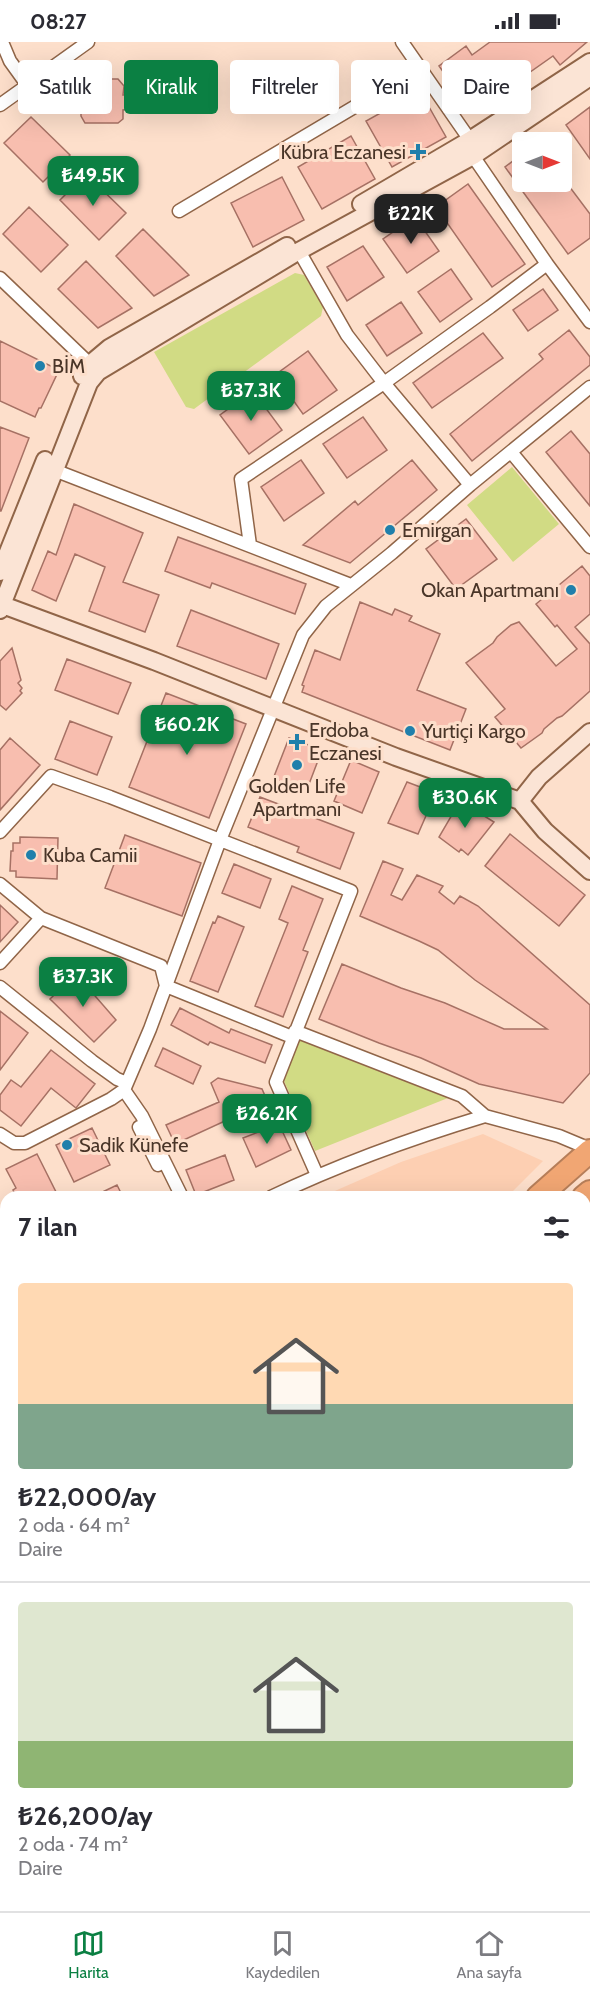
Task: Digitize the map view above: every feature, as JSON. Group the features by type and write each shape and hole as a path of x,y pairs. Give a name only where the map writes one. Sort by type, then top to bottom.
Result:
{"highway":[{"path":"545,1191 590,1150"}],"main road":[{"path":"590,62 471,148 109,348 94,368 1,606 154,661 396,758 520,801 545,831 590,871"},
{"path":"0,572 78,382 94,368 299,251 590,77"},
{"path":"520,801 539,777 590,732"}],"street":[{"path":"2,42 18,73"},
{"path":"64,60 88,42"},
{"path":"402,42 414,60"},
{"path":"430,84 547,264 590,321"},
{"path":"0,105 18,93"},
{"path":"179,211 351,109"},
{"path":"299,251 347,335 470,485"},
{"path":"250,545 241,479 384,382 547,264"},
{"path":"0,278 94,368"},
{"path":"0,1134 14,1143 25,1143 111,1099 125,1086 150,1029 220,840 303,635 326,606 590,387"},
{"path":"512,452 590,547"},
{"path":"54,470 351,585"},
{"path":"0,832 51,776 351,891 276,1082 317,1175"},
{"path":"0,884 41,918 161,966 166,986"},
{"path":"0,963 41,918"},
{"path":"166,986 462,1096 485,1116 559,1136 590,1150"},
{"path":"0,987 125,1086 179,1191"},
{"path":"125,1086 147,1145 170,1191"},
{"path":"284,1191 317,1175 485,1116"}],"shaded area":[{"path":"483,1134 543,1161 513,1191 335,1191 401,1162"}],"green space":[{"path":"295,273 304,275 323,307 321,316 194,409 186,407 154,352"},
{"path":"512,467 559,524 513,562 467,505"},
{"path":"299,1040 448,1098 315,1151 284,1081"}],"building":[{"path":"490,42 587,42 560,65 553,56 531,71 531,60 447,60 466,46 472,55"},
{"path":"112,79 118,79 124,86 123,119 118,123 85,123 81,114 112,114"},
{"path":"590,107 590,159 572,132 566,125"},
{"path":"430,109 446,137 392,167 366,121 379,114 430,114"},
{"path":"31,117 70,155 43,182 4,143"},
{"path":"351,136 375,179 322,209 298,167"},
{"path":"512,162 512,177 505,167"},
{"path":"86,174 126,213 99,240 60,200"},
{"path":"282,177 304,220 253,247 231,203"},
{"path":"468,184 525,264 492,287 436,207"},
{"path":"572,190 590,214 590,238 568,254 523,192 572,192"},
{"path":"29,207 68,245 41,272 3,234"},
{"path":"415,217 439,251 407,273 383,239"},
{"path":"143,229 189,275 154,296 116,256"},
{"path":"363,246 384,277 347,301 327,267"},
{"path":"86,261 132,308 98,328 58,289"},
{"path":"451,269 472,299 440,322 418,292"},
{"path":"543,289 558,310 528,331 513,310"},
{"path":"401,302 422,333 387,356 366,325"},
{"path":"569,330 590,357 590,365 472,461 450,434 543,359 539,354"},
{"path":"483,333 503,358 432,408 413,383"},
{"path":"0,341 59,370 35,417 0,401"},
{"path":"308,351 337,390 303,414 275,375"},
{"path":"253,391 282,430 249,454 220,415"},
{"path":"363,417 387,450 347,478 323,444"},
{"path":"0,427 29,438 1,511 0,511"},
{"path":"571,431 590,454 590,506 546,452"},
{"path":"301,460 324,493 284,521 261,487"},
{"path":"412,460 437,490 350,563 303,545 355,501 358,505"},
{"path":"74,504 143,533 123,582 159,595 145,632 89,611 105,567 75,554 56,601 32,590 48,551 56,555"},
{"path":"466,519 497,559 456,589 426,549"},
{"path":"178,537 306,584 295,614 212,583 210,588 165,571"},
{"path":"582,566 590,576 590,614 575,627 590,644 590,691 542,733 521,748 495,717 505,709 466,663 493,643 511,625 519,622 556,666 577,649 536,604"},
{"path":"360,602 392,615 395,609 412,616 409,621 440,634 417,690 466,709 450,750 302,692 304,686 302,685 315,650 340,660"},
{"path":"191,610 279,644 266,679 177,646"},
{"path":"12,648 21,680 18,683 22,688 20,691 22,693 6,710 0,705 0,661"},
{"path":"67,659 131,683 118,714 55,690"},
{"path":"166,693 246,724 209,818 129,787"},
{"path":"70,721 112,737 97,775 55,759"},
{"path":"10,738 40,765 0,810 0,750"},
{"name":"Golden Life Apartmanı","path":"289,738 322,750 306,792 273,779"},
{"path":"351,760 379,772 362,813 334,801"},
{"path":"407,782 436,793 418,834 388,823"},
{"path":"260,797 354,833 340,869 297,852 299,847 248,827"},
{"path":"460,801 494,822 468,855 461,849 459,852 439,837"},
{"path":"510,834 585,895 559,926 485,866"},
{"path":"125,835 201,863 182,916 105,888"},
{"name":"Kuba Camii","path":"20,837 58,838 57,879 16,877 16,871 10,871 13,843 20,843"},
{"path":"383,861 403,869 391,895 402,900 417,875 443,886 439,892 454,904 460,896 478,906 590,1005 590,1073 563,1103 479,1084 421,1058 319,1019 342,964 445,1003 504,1029 547,1029 475,980 438,950 360,916"},
{"path":"234,864 271,879 260,908 222,893"},
{"path":"292,886 323,899 303,950 308,952 283,1017 255,1006 288,923 279,919"},
{"path":"0,905 18,922 0,942"},
{"path":"218,916 244,927 218,992 190,981 213,922 215,923"},
{"path":"76,974 116,1020 94,1042 50,999"},
{"path":"180,1008 229,1033 231,1029 272,1045 265,1063 210,1042 208,1045 171,1025"},
{"path":"0,1011 28,1033 0,1070"},
{"path":"163,1048 201,1066 193,1084 155,1066"},
{"path":"51,1050 95,1084 76,1108 51,1088 21,1126 0,1110 0,1095 11,1080 21,1087"},
{"path":"218,1078 262,1089 269,1105 228,1122 227,1120 175,1144 166,1125 219,1102 211,1083"},
{"path":"279,1124 291,1150 256,1167 243,1138"},
{"path":"92,1128 110,1165 74,1182 56,1145"},
{"path":"37,1154 56,1191 14,1191 16,1188 6,1169"},
{"path":"225,1155 234,1180 206,1191 194,1191 186,1170"},
{"path":"117,1185 120,1191 104,1191"}],"place":[{"name":"Kübra Eczanesi","path":"418,152"},
{"name":"BİM","path":"40,366"},
{"name":"Emirgan","path":"390,530"},
{"name":"Okan Apartmanı","path":"571,590"},
{"name":"Yurtiçi Kargo","path":"410,731"},
{"name":"Erdoba Eczanesi","path":"297,742"},
{"name":"Golden Life Apartmanı","path":"297,765"},
{"name":"Kuba Camii","path":"31,855"},
{"name":"Sadik Künefe","path":"67,1145"}]}
